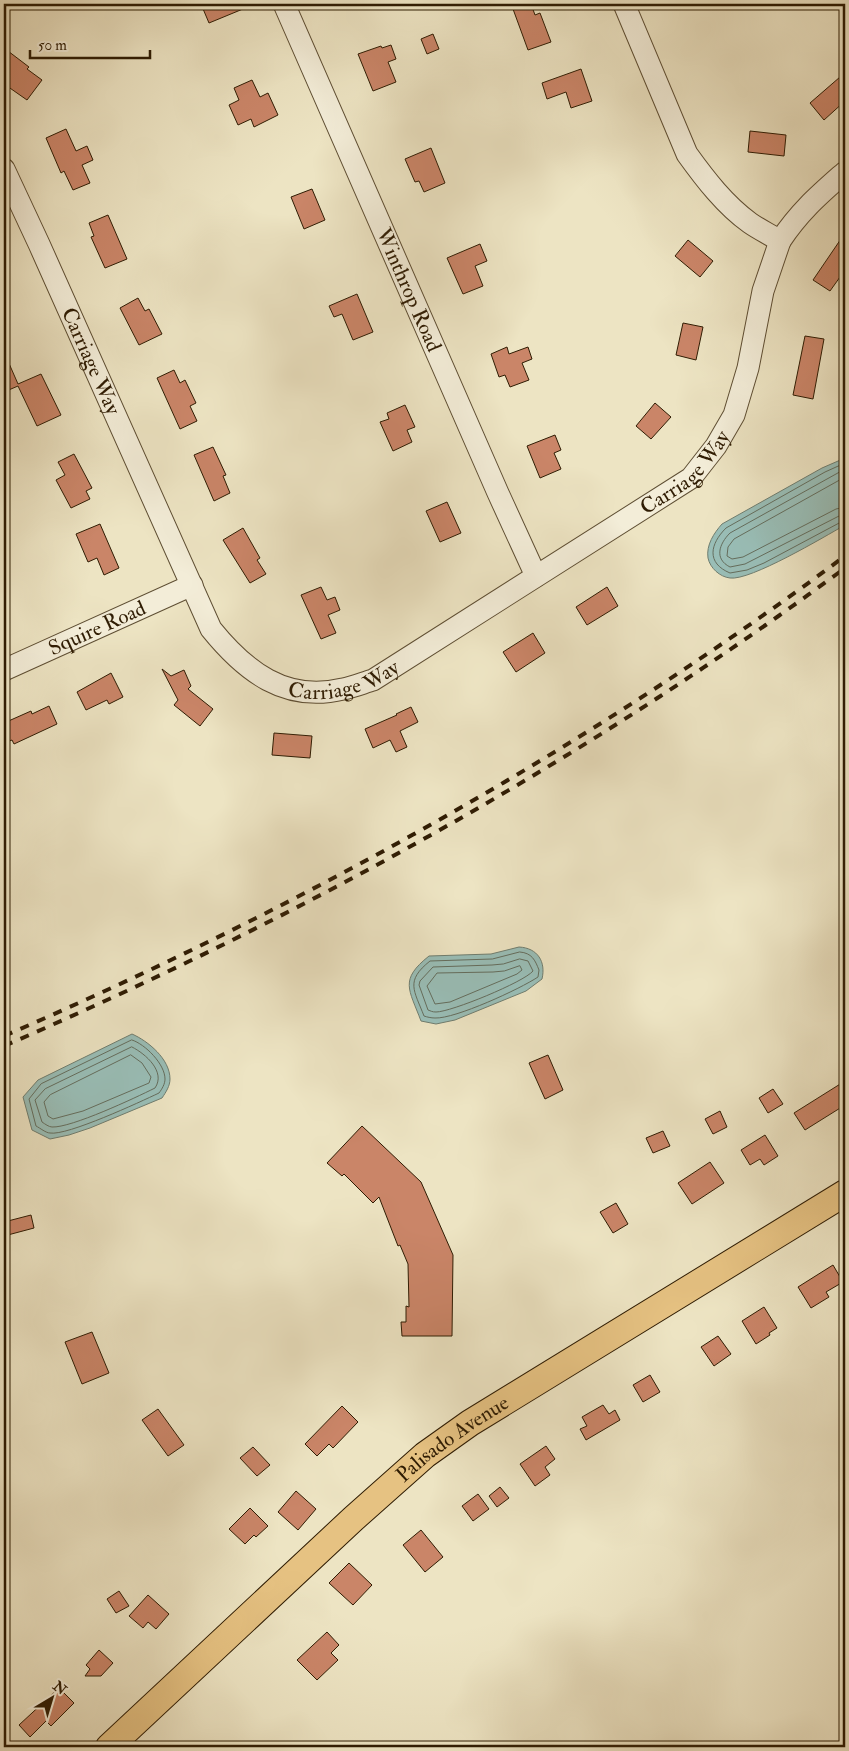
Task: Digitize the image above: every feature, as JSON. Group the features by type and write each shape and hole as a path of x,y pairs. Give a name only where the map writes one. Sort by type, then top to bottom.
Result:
{"main road":[{"name":"Palisado Avenue","path":"109,1747 254,1610 425,1456 470,1423 845,1193"}],"street":[{"name":"Winthrop Road","path":"284,4 536,576"},
{"path":"624,4 687,154 722,197 750,223 780,241"},
{"name":"Carriage Way","path":"4,169 211,629 229,651 255,673 275,683 298,691 320,692 342,690 373,680 691,478 716,446 734,415 748,368 763,292 780,241 810,202 845,172"},
{"name":"Squire Road","path":"4,670 192,585"}],"water":[{"path":"845,458 845,525 805,548 753,573 730,578 719,574 713,568 708,558 708,548 722,524 822,468"},
{"path":"519,947 531,950 539,957 543,967 542,979 526,991 455,1020 436,1024 421,1021 409,986 413,972 429,956 491,954"},
{"path":"132,1034 151,1046 166,1065 170,1082 162,1098 69,1135 50,1139 32,1130 23,1097 38,1080"}],"building":[{"path":"201,4 255,4 209,23"},
{"path":"531,4 535,15 540,13 551,42 528,50 513,9"},
{"path":"433,34 439,49 427,54 421,39"},
{"path":"391,45 396,59 388,62 396,82 373,91 358,54 381,46 382,48"},
{"path":"4,48 29,67 27,69 42,80 27,100 7,86 9,84 4,80"},
{"path":"581,69 592,101 571,108 566,92 547,99 542,83"},
{"path":"840,77 845,83 845,101 824,120 810,103"},
{"path":"252,80 260,97 268,93 278,115 254,127 251,119 238,125 229,105 239,100 234,88"},
{"path":"66,129 76,151 87,146 93,160 82,165 90,183 73,190 64,171 61,173 46,138"},
{"path":"750,131 786,135 784,156 748,152"},
{"path":"431,148 445,183 424,192 419,181 415,182 405,159"},
{"path":"312,189 325,220 304,229 291,197"},
{"path":"108,215 127,259 105,268 91,237 94,236 89,223"},
{"path":"845,233 845,270 830,291 813,280"},
{"path":"688,240 713,261 700,277 675,256"},
{"path":"480,244 487,261 475,266 483,286 463,294 447,258"},
{"path":"357,294 373,332 353,340 342,314 334,317 329,306"},
{"path":"138,298 145,311 149,309 162,334 139,345 120,308"},
{"path":"683,323 703,327 696,360 676,355"},
{"path":"805,336 824,339 813,399 793,395"},
{"path":"507,347 509,354 528,347 532,359 522,363 529,380 510,387 505,375 499,377 491,354"},
{"path":"4,352 18,384 41,374 61,415 37,426 18,386 4,392"},
{"path":"174,370 180,383 185,380 196,403 190,406 197,421 180,429 157,378"},
{"path":"655,403 671,417 651,439 636,426"},
{"path":"405,405 415,427 407,430 412,442 393,451 380,422 389,419 387,413"},
{"path":"555,435 561,450 554,453 561,469 540,478 527,446"},
{"path":"213,447 226,475 223,476 230,493 214,501 194,455"},
{"path":"74,454 92,488 86,491 90,499 71,508 56,480 65,475 58,462"},
{"path":"447,502 461,533 440,542 426,511"},
{"path":"100,524 119,568 104,575 97,558 88,562 76,534"},
{"path":"243,528 260,558 257,560 266,574 250,583 223,540"},
{"path":"321,587 327,600 335,597 340,610 328,615 336,633 321,639 301,595"},
{"path":"607,587 618,606 587,625 576,607"},
{"path":"533,633 545,653 516,672 503,652"},
{"path":"162,669 171,676 184,670 191,686 188,689 213,709 200,726 174,705 178,700"},
{"path":"111,673 123,697 109,704 107,700 86,710 77,692"},
{"path":"49,706 57,724 14,744 12,740 4,743 4,723 31,711 32,714"},
{"path":"411,707 418,722 400,731 407,747 396,752 390,740 373,748 365,729"},
{"path":"274,733 312,736 310,758 272,755"},
{"path":"548,1055 563,1090 545,1099 529,1063"},
{"path":"845,1081 845,1105 805,1130 794,1113"},
{"path":"773,1089 783,1104 768,1113 759,1098"},
{"path":"720,1111 727,1127 713,1134 705,1119"},
{"path":"362,1126 421,1182 453,1255 452,1336 402,1336 401,1322 406,1322 406,1306 409,1307 408,1264 400,1245 398,1246 379,1197 373,1203 344,1174 342,1176 327,1163"},
{"path":"663,1131 670,1146 653,1153 646,1138"},
{"path":"765,1135 778,1156 764,1165 760,1159 750,1165 741,1150"},
{"path":"710,1162 724,1183 692,1204 678,1183"},
{"path":"616,1203 628,1224 613,1233 600,1212"},
{"path":"31,1215 34,1228 4,1236 4,1222"},
{"path":"833,1265 843,1282 826,1292 829,1297 811,1308 798,1287"},
{"path":"764,1307 777,1328 756,1344 742,1321"},
{"path":"92,1332 109,1373 82,1384 65,1342"},
{"path":"718,1336 731,1354 714,1366 701,1347"},
{"path":"650,1375 660,1392 643,1402 633,1385"},
{"path":"603,1405 609,1414 615,1410 620,1420 586,1440 580,1429 587,1426 582,1417"},
{"path":"342,1406 358,1422 333,1448 329,1444 317,1456 305,1444"},
{"path":"158,1409 184,1445 168,1456 142,1420"},
{"path":"546,1446 555,1459 545,1467 550,1475 535,1486 520,1464"},
{"path":"253,1447 270,1465 257,1476 240,1458"},
{"path":"500,1487 509,1498 497,1507 489,1496"},
{"path":"296,1491 316,1509 298,1530 278,1512"},
{"path":"478,1494 489,1509 473,1521 462,1506"},
{"path":"250,1508 268,1526 256,1537 254,1535 245,1544 229,1529"},
{"path":"421,1530 443,1557 425,1572 403,1545"},
{"path":"349,1563 372,1585 353,1605 329,1583"},
{"path":"119,1591 129,1606 116,1613 107,1599"},
{"path":"148,1595 169,1614 156,1629 148,1622 143,1628 129,1616"},
{"path":"327,1632 339,1645 331,1653 338,1660 317,1680 297,1660"},
{"path":"99,1650 113,1663 101,1676 85,1676 90,1669 86,1665"},
{"path":"59,1688 74,1703 51,1726 46,1721 30,1737 19,1725"}],"railway":[{"path":"4,1036 114,987 224,934 332,879 438,820 543,759 646,694 747,627 845,556"},
{"path":"4,1046 114,997 224,944 332,889 438,831 543,770 646,706 845,568"}]}
